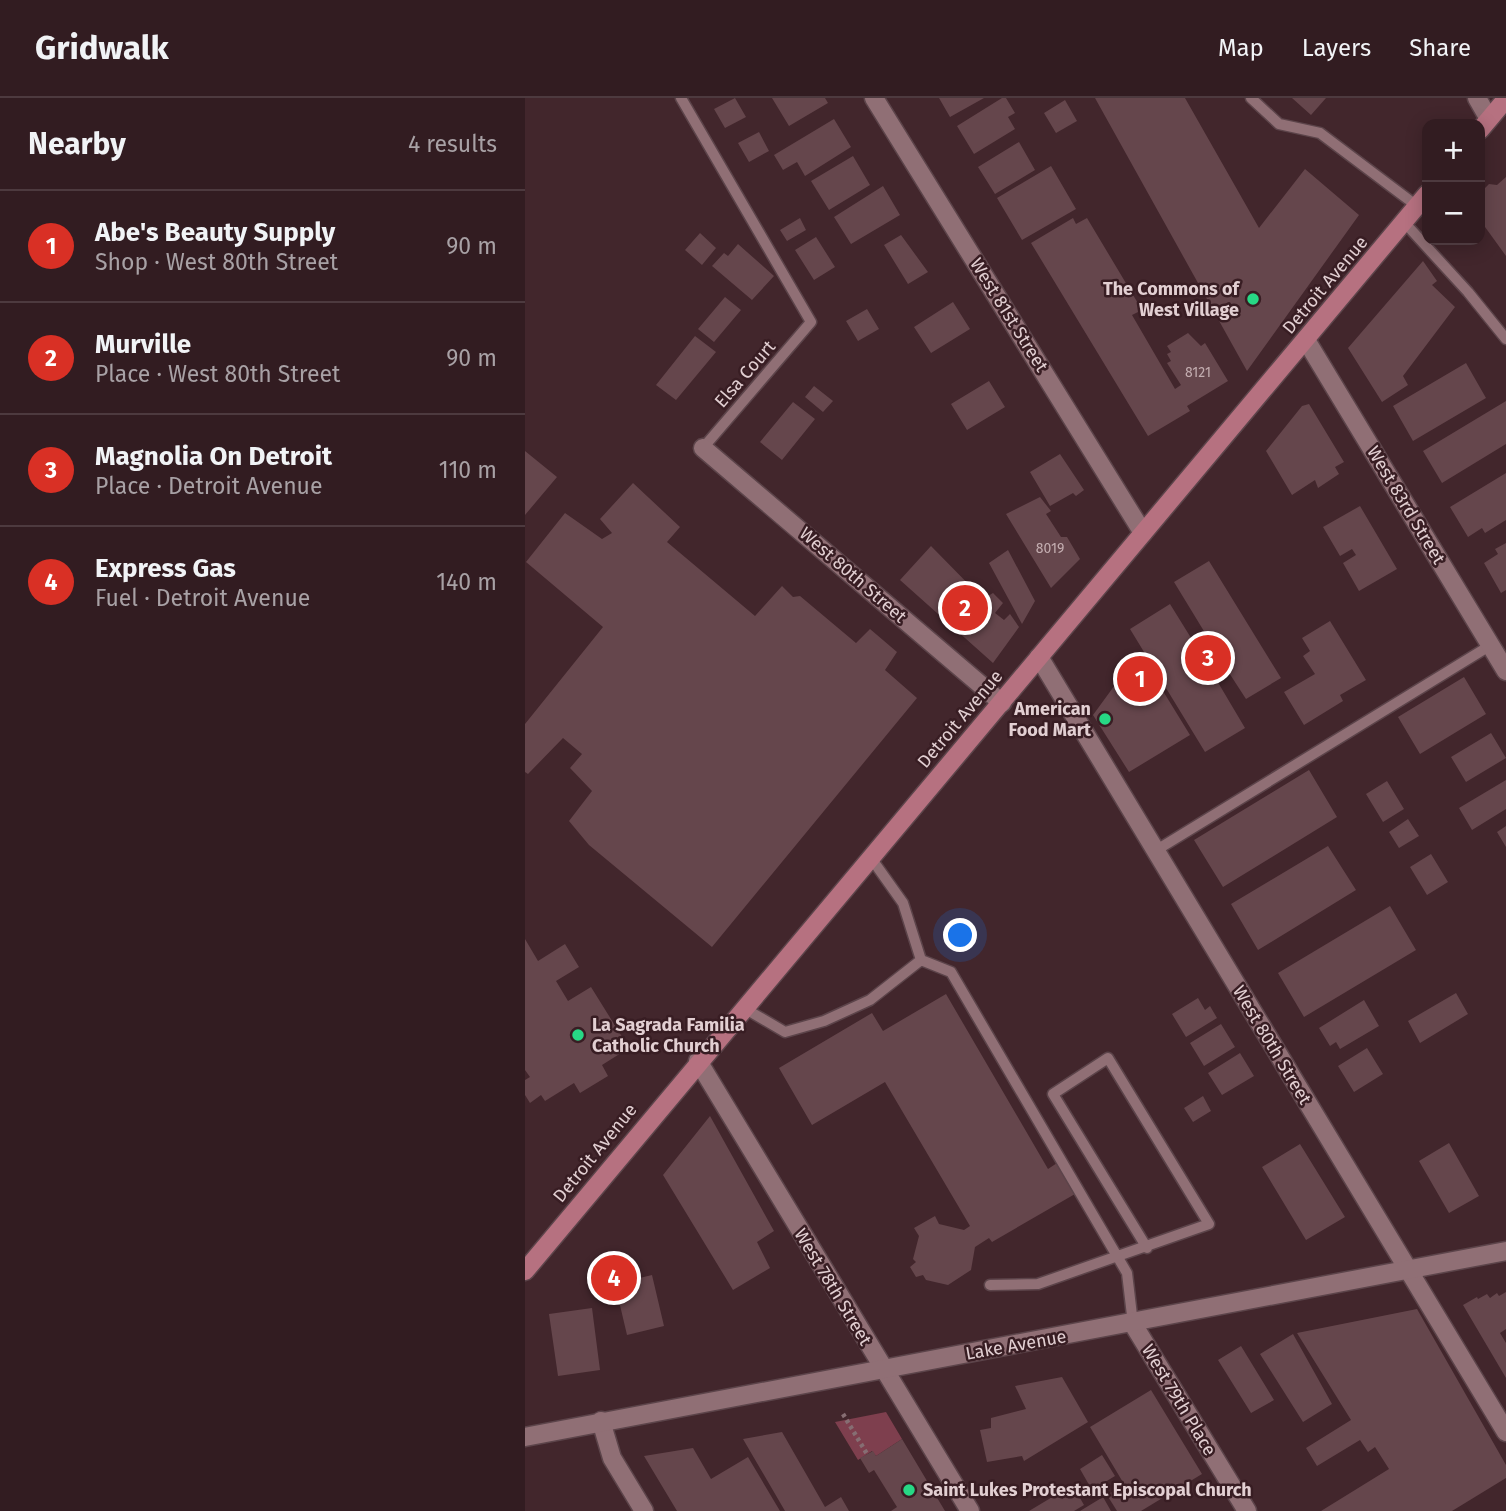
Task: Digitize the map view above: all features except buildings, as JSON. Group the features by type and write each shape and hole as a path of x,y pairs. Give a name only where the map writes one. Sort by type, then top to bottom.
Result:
{"main road":[{"name":"Detroit Avenue","path":"525,1271 1422,200"}],"street":[{"name":"West 81st Street","path":"874,98 1143,533"},
{"path":"1477,98 1497,112"},
{"name":"West 83rd Street","path":"1306,340 1506,671"},
{"name":"West 80th Street","path":"703,448 1002,703"},
{"name":"West 80th Street","path":"1039,657 1506,1432"},
{"name":"West 78th Street","path":"698,1062 970,1511"},
{"name":"Lake Avenue","path":"525,1437 882,1368 1133,1324 1506,1251"},
{"name":"West 79th Place","path":"1133,1324 1247,1511"},
{"path":"601,1422 612,1458 644,1511"}],"lane":[{"name":"Elsa Court","path":"681,98 811,322 703,448"},
{"path":"1251,98 1279,124 1320,133 1422,200"},
{"path":"1404,222 1468,292 1506,339"},
{"path":"1155,850 1490,645"},
{"path":"871,858 902,903 921,960 951,972 1127,1273 1133,1324"},
{"path":"744,1008 785,1032 824,1021 870,1000 921,960"},
{"path":"990,1285 1038,1284 1147,1248 1209,1224 1108,1058 1053,1094 1147,1248"}],"path":[{"path":"843,1414 867,1454"}],"shaded area":[{"path":"886,1412 902,1439 876,1456 872,1451 858,1460 835,1422"}],"place":[{"name":"The Commons of West Village","path":"1253,299"},
{"name":"Murville","path":"965,608"},
{"name":"Magnolia On Detroit","path":"1208,658"},
{"name":"Abe's Beauty Supply","path":"1140,679"},
{"name":"American Food Mart","path":"1105,719"},
{"name":"La Sagrada Familia Catholic Church","path":"578,1035"},
{"name":"Express Gas","path":"614,1278"},
{"name":"Saint Lukes Protestant Episcopal Church","path":"909,1490"}]}
